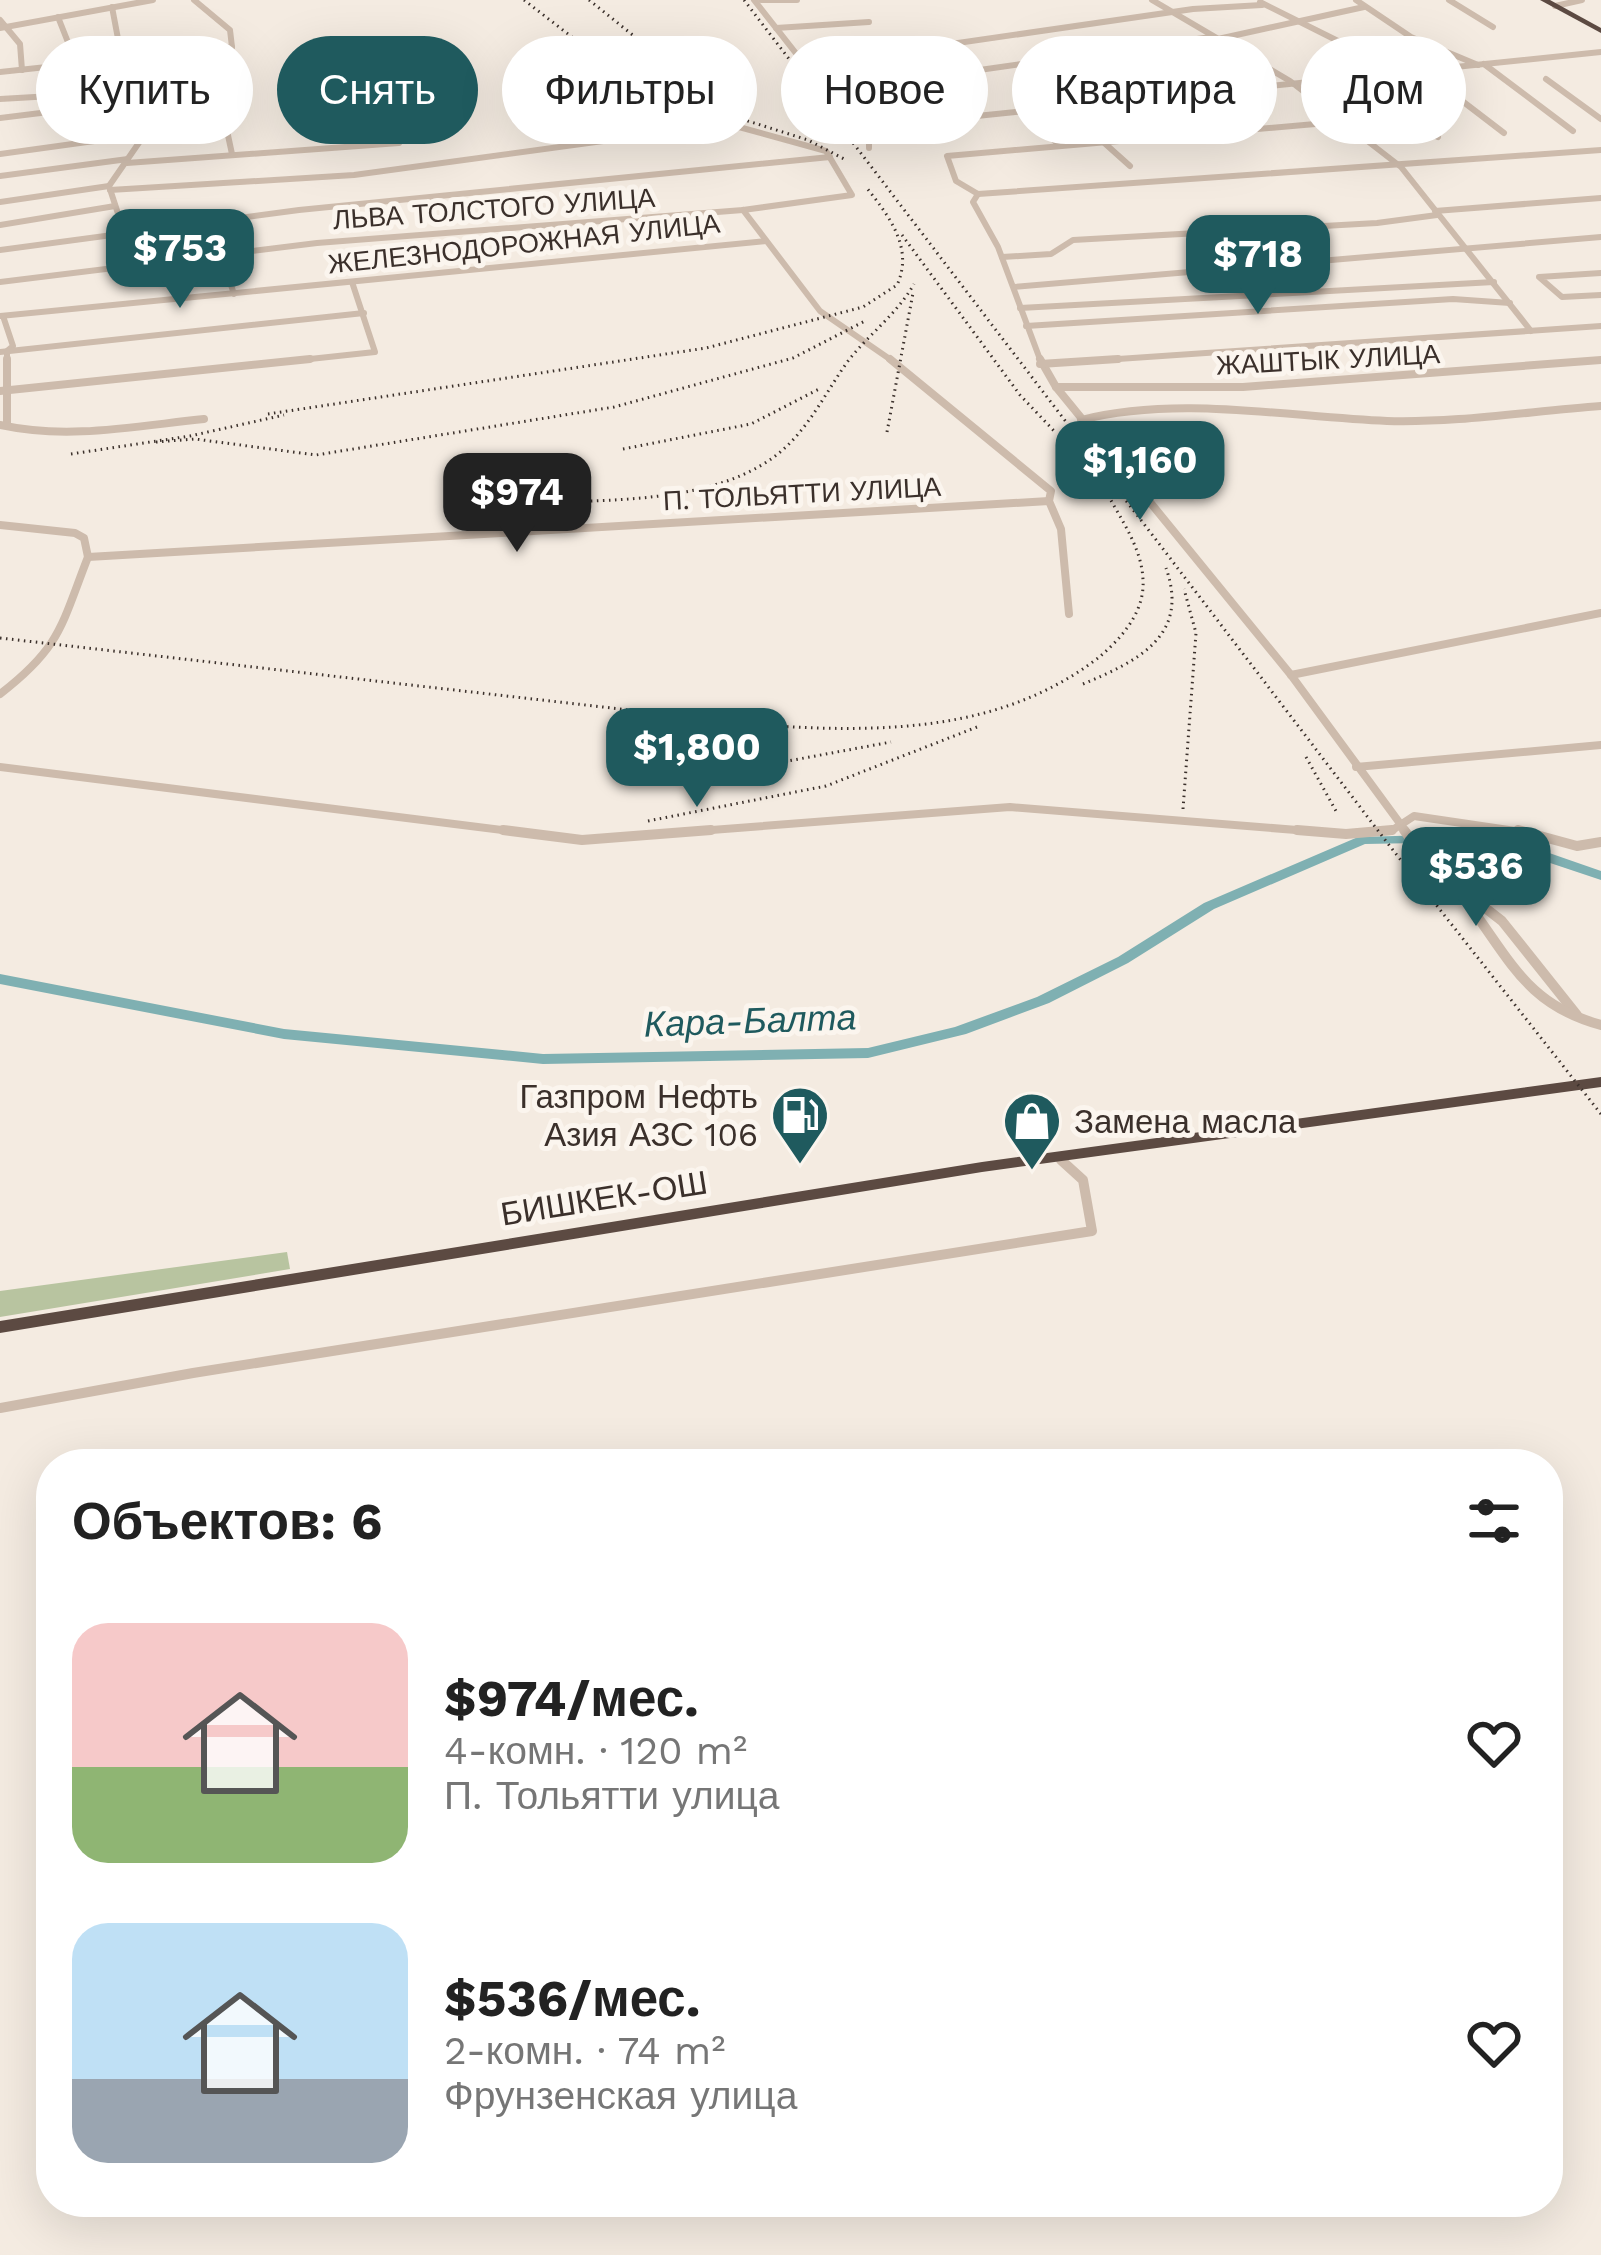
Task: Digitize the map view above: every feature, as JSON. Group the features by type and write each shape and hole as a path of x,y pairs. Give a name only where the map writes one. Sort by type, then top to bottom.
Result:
{"highway":[{"path":"1544,0 1601,31"},
{"name":"БИШКЕК-ОШ","path":"1362,1114 1601,1072"},
{"name":"БИШКЕК-ОШ","path":"0,1327 961,1171 1601,1082"}],"street":[{"path":"58,0 68,36"},
{"path":"2,25 153,0"},
{"path":"194,0 229,29 230,36"},
{"path":"757,0 797,0"},
{"path":"757,0 782,36"},
{"path":"1152,0 1213,36"},
{"path":"1356,0 1411,37 1481,64 1573,130"},
{"path":"1449,0 1493,27"},
{"path":"1555,6 1582,0"},
{"path":"988,39 1260,2 1327,36"},
{"path":"115,4 121,36"},
{"path":"1225,36 1364,7"},
{"path":"776,28 869,22"},
{"path":"2,25 20,44 22,70"},
{"path":"1466,66 1601,52"},
{"path":"0,72 36,71"},
{"path":"1277,74 1301,91"},
{"path":"1546,79 1601,118"},
{"path":"1277,83 1301,81"},
{"path":"0,96 36,90"},
{"path":"0,96 36,96"},
{"path":"1466,104 1504,133"},
{"path":"0,118 36,114"},
{"path":"0,202 109,188 354,175 728,124 820,148 830,157"},
{"path":"0,154 74,144"},
{"path":"109,188 140,144"},
{"path":"230,144 232,154"},
{"path":"0,176 128,161 384,144"},
{"path":"1042,144 947,156 952,177 965,191 978,194 1601,150"},
{"path":"1105,144 1130,166"},
{"path":"1369,144 1401,167 1532,332"},
{"path":"0,250 650,172 830,157"},
{"name":"ЛЬВА ТОЛСТОГО УЛИЦА","path":"0,281 317,243 743,211 849,198 850,185 830,157"},
{"path":"109,188 124,232 166,259"},
{"path":"978,194 973,202 990,226 1040,364 1056,387 1291,675 1430,865 1502,921 1577,1016"},
{"path":"1002,257 1051,254 1073,240 1378,223 1601,198"},
{"path":"0,225 115,206"},
{"path":"743,211 820,310 892,360 1051,491 1049,502 1061,529 1069,614"},
{"path":"1014,286 1601,237"},
{"name":"ЖЕЛЕЗНОДОРОЖНАЯ УЛИЦА","path":"1,316 766,241"},
{"path":"193,257 203,259 230,282 234,293"},
{"path":"1601,273 1539,277 1562,298 1601,295"},
{"path":"4,391 375,352 352,282"},
{"path":"1020,308 1494,282"},
{"path":"1026,326 1453,299 1510,303"},
{"path":"3,351 364,313"},
{"path":"1,316 13,346 3,351"},
{"path":"1040,364 1601,326"},
{"path":"3,351 3,424 37,433 69,433 204,419"},
{"name":"ЖАШТЫК УЛИЦА","path":"1056,387 1243,387 1601,360"},
{"path":"1081,420 1116,411 1173,410 1394,421 1601,406"},
{"name":"П. ТОЛЬЯТТИ УЛИЦА","path":"88,556 332,547 1049,502"},
{"path":"0,525 75,533 84,538 88,556 54,644 40,663 0,694"},
{"path":"1291,675 1601,613"},
{"path":"1356,767 1601,745"},
{"path":"0,767 582,840 1010,807 1346,834 1391,831 1414,816 1507,827 1577,846 1601,842"},
{"path":"1470,896 1468,905 1535,995 1565,1015 1601,1025"},
{"path":"0,1408 193,1373 1092,1231 1083,1180 1061,1160"}],"green space":[{"path":"287,1252 290,1269 0,1317 0,1291"}],"waterway":[{"name":"Кара-Балта","path":"0,979 284,1034 543,1059 868,1053 960,1031 1043,1000 1123,960 1209,906 1363,840 1470,838 1527,850 1601,876"}],"railway":[{"path":"524,0 634,85 808,140 846,160"},
{"path":"589,0 634,36"},
{"path":"744,0 1389,845 1601,1114"},
{"path":"268,414 706,348 863,307 897,285 903,258 890,221 866,187"},
{"path":"902,235 1020,395 1056,433"},
{"path":"495,503 650,497 727,481 761,466 798,435 848,361 914,284"},
{"path":"887,432 913,293"},
{"path":"156,442 195,439 316,455 614,407 793,358 867,320"},
{"path":"623,449 751,424 821,388"},
{"path":"71,454 190,436 284,415"},
{"path":"0,638 760,725 849,728 936,723 1020,701 1060,683 1098,658 1123,633 1140,603 1142,569 1108,495"},
{"path":"1083,684 1140,655 1165,629 1172,592 1166,568"},
{"path":"1183,809 1196,633 1184,589"},
{"path":"648,821 826,786 977,727"},
{"path":"696,778 891,742"},
{"path":"1306,757 1336,811"}],"place":[{"name":"Газпром Нефть Азия АЗС 106","path":"800,1166"},
{"name":"Замена масла","path":"1032,1172"}]}
